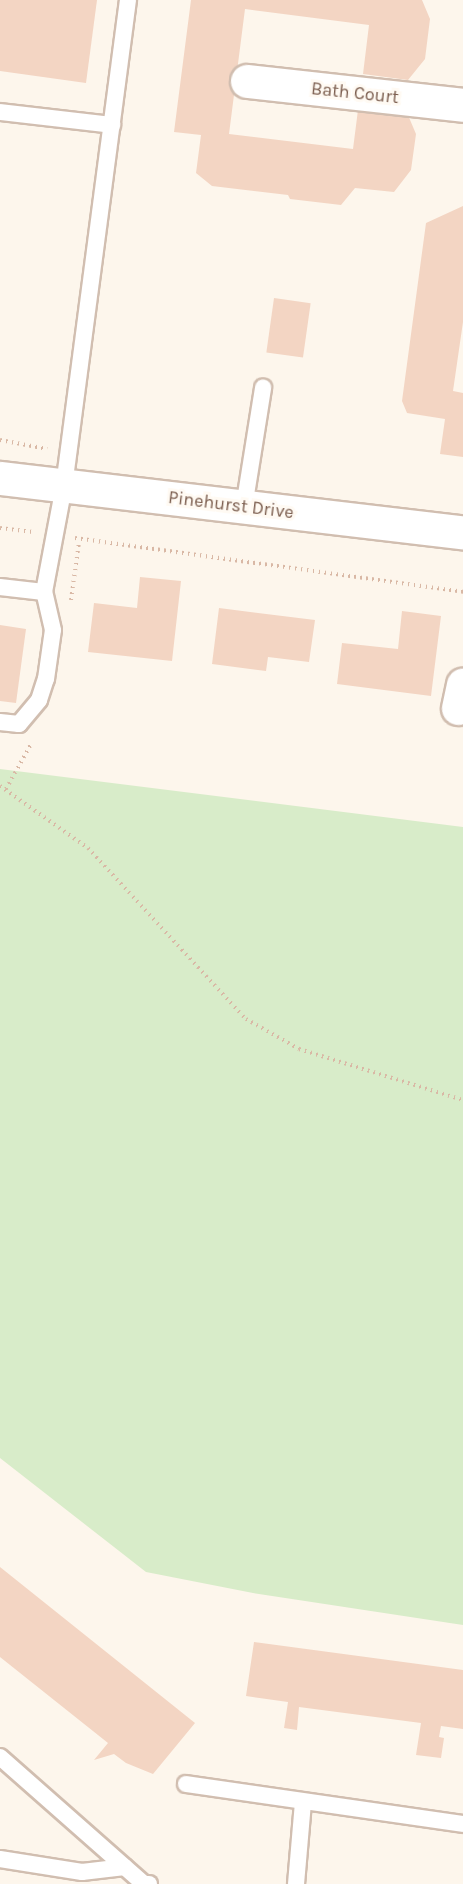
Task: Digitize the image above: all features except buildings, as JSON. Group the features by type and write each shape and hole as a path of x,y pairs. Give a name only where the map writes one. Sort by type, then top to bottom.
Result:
{"street":[{"name":"Bath Court","path":"247,81 463,105"},
{"name":"Pinehurst Drive","path":"0,478 463,532"}],"lane":[{"path":"0,722 19,724 39,700 46,679 53,630 44,592 64,486 128,0"},
{"path":"0,112 112,125"},
{"path":"244,507 263,388"},
{"path":"0,587 44,592"},
{"path":"0,1757 144,1884 149,1884"},
{"path":"186,1784 463,1824"},
{"path":"296,1884 303,1802"},
{"path":"0,1859 82,1872 125,1867"}],"path":[{"path":"0,528 463,592"},
{"path":"0,786 88,848 246,1019 299,1049 463,1100"}],"green space":[{"path":"0,769 463,827 463,1625 253,1593 146,1572 0,1458"}]}
